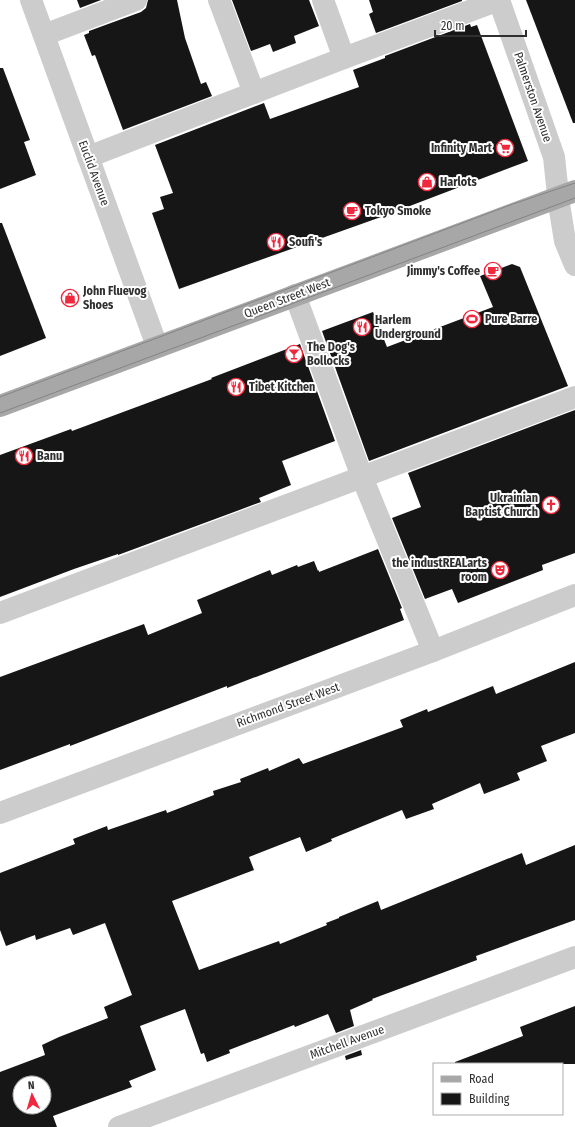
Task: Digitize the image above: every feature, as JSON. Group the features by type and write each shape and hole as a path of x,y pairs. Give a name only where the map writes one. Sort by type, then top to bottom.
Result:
{"main road":[{"name":"Queen Street West","path":"0,406 157,346 567,194"}],"street":[{"name":"Euclid Avenue","path":"32,0 157,346"},
{"path":"44,35 136,0"},
{"path":"218,0 254,93"},
{"path":"323,0 344,58"},
{"path":"88,157 499,0"},
{"name":"Palmerston Avenue","path":"499,0 567,194 565,241 575,265"},
{"path":"294,295 362,477 433,651"},
{"path":"0,613 575,397"},
{"name":"Richmond Street West","path":"0,813 433,651 575,595"},
{"name":"Mitchell Avenue","path":"119,1127 575,957"}],"building":[{"path":"77,0 101,0 80,8"},
{"path":"148,0 177,0 185,38 201,84 206,82 212,96 123,130 95,55 92,56 84,35 89,33 89,31 141,12 146,8"},
{"path":"232,0 309,0 319,26 294,36 296,43 273,52 270,44 251,51"},
{"path":"369,0 462,1 376,33 369,14 373,12"},
{"path":"526,0 575,0 575,123 573,123"},
{"path":"470,24 471,27 477,25 528,161 381,217 179,289 152,213 164,209 160,197 173,193 155,145 264,103 270,119 359,87 353,70 385,58 385,56"},
{"path":"0,68 3,68 30,140 24,142 36,175 0,189"},
{"path":"0,223 2,223 46,338 0,356"},
{"path":"512,264 520,267 568,386 369,461 322,331 373,312 387,347 493,307 480,276"},
{"path":"300,344 335,441 282,461 291,485 259,498 261,502 0,597 0,455 71,429 72,431 212,379 211,378"},
{"path":"575,410 575,553 542,565 543,570 458,603 452,589 425,599 392,518 421,507 408,473"},
{"path":"378,549 402,608 400,609 404,620 227,688 227,686 70,746 70,744 0,770 0,677 144,624 148,635 202,613 197,600 270,570 272,575 297,565 298,567 314,561 319,572"},
{"path":"575,662 575,733 541,746 547,761 517,773 520,780 484,794 480,783 432,804 434,809 406,819 402,810 331,839 332,841 306,852 300,837 249,857 254,870 172,901 199,970 279,941 280,944 327,925 326,923 378,901 381,910 522,853 526,865 575,845 575,920 476,956 477,960 372,999 373,1000 350,1010 354,1026 336,1033 328,1014 295,1027 294,1025 229,1050 230,1053 207,1062 204,1053 201,1054 185,1009 140,1026 156,1070 129,1081 132,1087 53,1116 57,1127 0,1127 0,1072 45,1055 42,1045 108,1018 104,1007 132,995 105,923 73,935 70,928 36,940 35,935 6,946 0,930 0,873 75,844 73,839 107,826 108,830 166,810 167,813 214,795 213,791 241,782 240,779 268,768 269,771 299,758 303,764 403,727 400,720 427,709 428,712 493,686 496,694"},
{"path":"575,1006 575,1064 455,1063 523,1036 520,1027"},
{"path":"361,1050 362,1055 346,1060 345,1056"}],"tram line":[{"path":"0,397 513,204 575,183"},
{"path":"0,413 575,198"}],"place":[{"name":"Infinity Mart","path":"505,148"},
{"name":"Harlots","path":"427,182"},
{"name":"Tokyo Smoke","path":"352,211"},
{"name":"Soufi's","path":"276,242"},
{"name":"Jimmy's Coffee","path":"493,271"},
{"name":"John Fluevog Shoes","path":"70,298"},
{"name":"Pure Barre","path":"472,319"},
{"name":"Harlem Underground","path":"362,327"},
{"name":"The Dog's Bollocks","path":"294,354"},
{"name":"Tibet Kitchen","path":"236,387"},
{"name":"Banu","path":"24,456"},
{"name":"Ukrainian Baptist Church","path":"551,505"},
{"name":"the industREALarts room","path":"500,570"}]}
